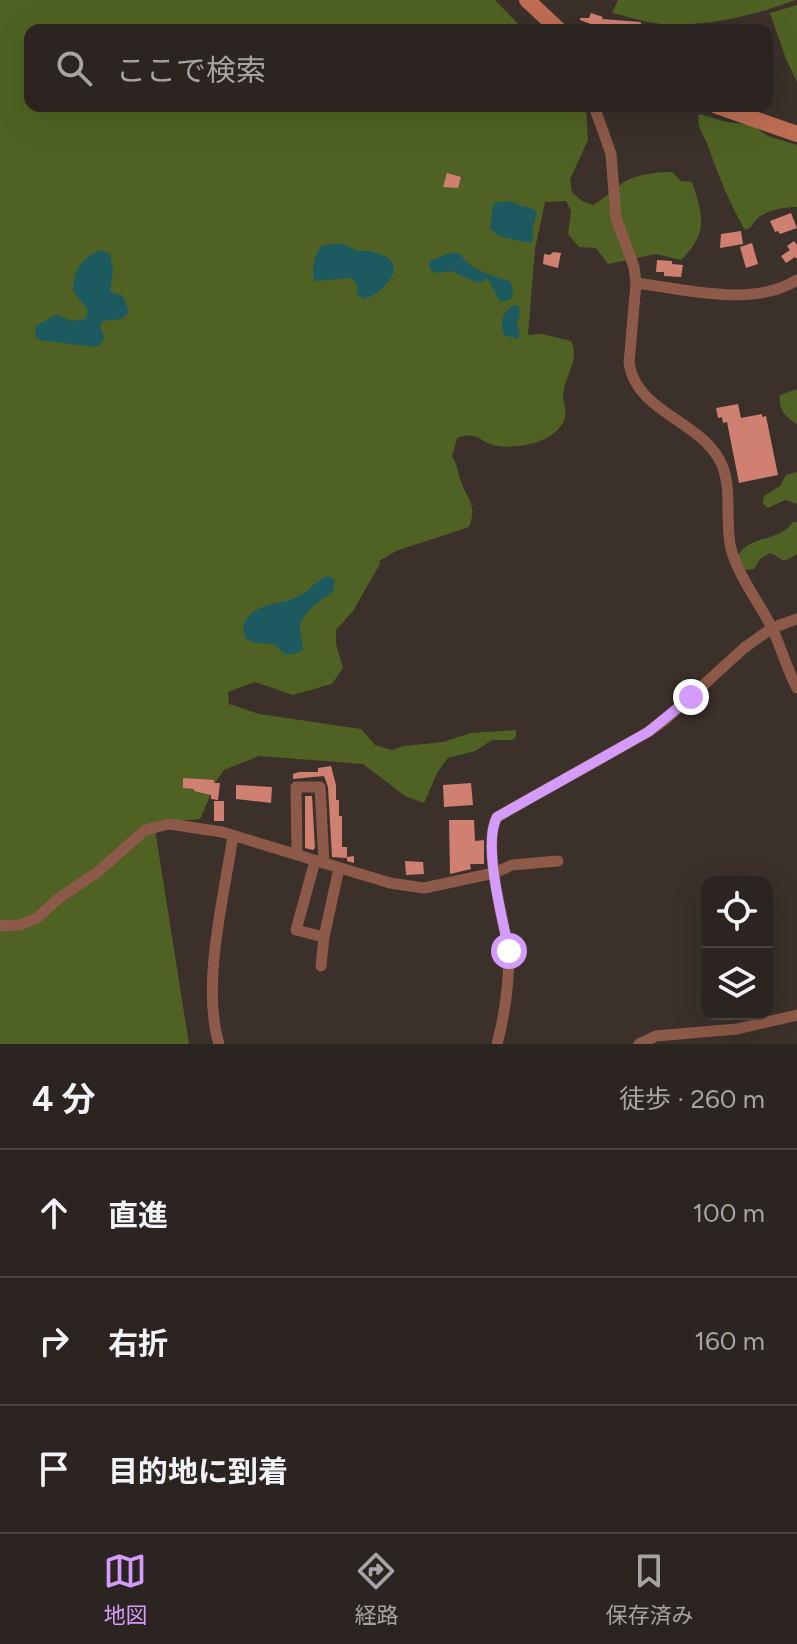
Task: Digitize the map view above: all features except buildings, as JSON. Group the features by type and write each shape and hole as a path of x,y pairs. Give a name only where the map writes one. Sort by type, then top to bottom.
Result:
{"main road":[{"path":"527,0 553,24"},
{"path":"734,112 797,134"}],"street":[{"path":"596,112 611,154 616,218 631,256 636,283 629,363 635,385 705,441 719,459 726,483 731,551 772,628 797,688"},
{"path":"636,283 746,296 783,289 797,280"},
{"path":"497,1044 506,1004 509,951 494,873 491,827 497,817 648,732 772,628 797,619"},
{"path":"297,855 296,787 320,787 319,862 296,930 324,937"},
{"path":"2,923 20,925 37,918 59,898 99,871 138,836 153,827 177,824 233,836 390,883 424,888 494,873 512,865 558,861"},
{"path":"219,1044 213,1024 214,966 233,836"},
{"path":"321,966 339,868"},
{"path":"639,1044 656,1036 737,1029 797,1015"}],"green space":[{"path":"0,0 495,0 518,24 24,24 24,112 586,112 588,140 570,179 572,192 593,205 631,179 672,172 681,181 692,182 701,223 696,241 681,260 656,254 608,264 596,248 579,247 568,234 571,211 566,201 545,202 535,249 528,335 542,334 571,341 574,355 564,388 565,416 560,428 545,439 507,447 492,445 470,435 457,438 452,456 472,506 469,527 396,551 379,561 353,611 336,630 336,644 343,668 332,684 293,695 255,682 228,692 229,704 259,714 361,729 375,745 392,750 443,742 471,733 516,730 516,737 512,740 492,740 475,751 448,758 438,771 424,803 405,796 363,764 259,756 224,770 200,819 154,823 189,1044 0,1044"},
{"path":"618,0 796,0 726,20 672,24 612,13"},
{"path":"797,5 797,82 770,13"},
{"path":"699,114 752,125 768,136 797,145 797,207 767,212 745,230 700,128"},
{"path":"797,389 797,424 783,412 780,395"},
{"path":"797,472 797,504 785,500 768,508 763,504 764,496 780,486 786,475"},
{"path":"797,522 797,554 785,560 770,553 760,559 754,569 744,570 737,557 742,550 756,541 780,533"}],"water":[{"path":"512,201 537,212 530,243 501,237 490,229 493,205"},
{"path":"343,244 358,251 381,254 392,262 393,273 381,290 364,299 357,294 357,284 351,278 315,281 314,262 323,245"},
{"path":"101,250 110,254 113,270 110,292 123,296 129,312 122,319 103,321 100,326 104,338 101,344 94,347 39,340 35,337 36,326 55,315 74,321 85,319 88,310 73,291 75,276 84,261"},
{"path":"459,253 475,268 510,281 513,290 511,299 500,302 488,279 477,283 452,271 436,273 430,270 429,261"},
{"path":"513,305 519,306 517,323 520,334 517,339 504,335 502,326 504,314"},
{"path":"326,576 334,579 334,590 304,616 300,629 303,649 298,653 286,655 274,644 254,643 245,638 243,626 253,612 299,596"}],"route":[{"path":"509,951 494,873 491,827 497,817 648,732 691,697"}]}
